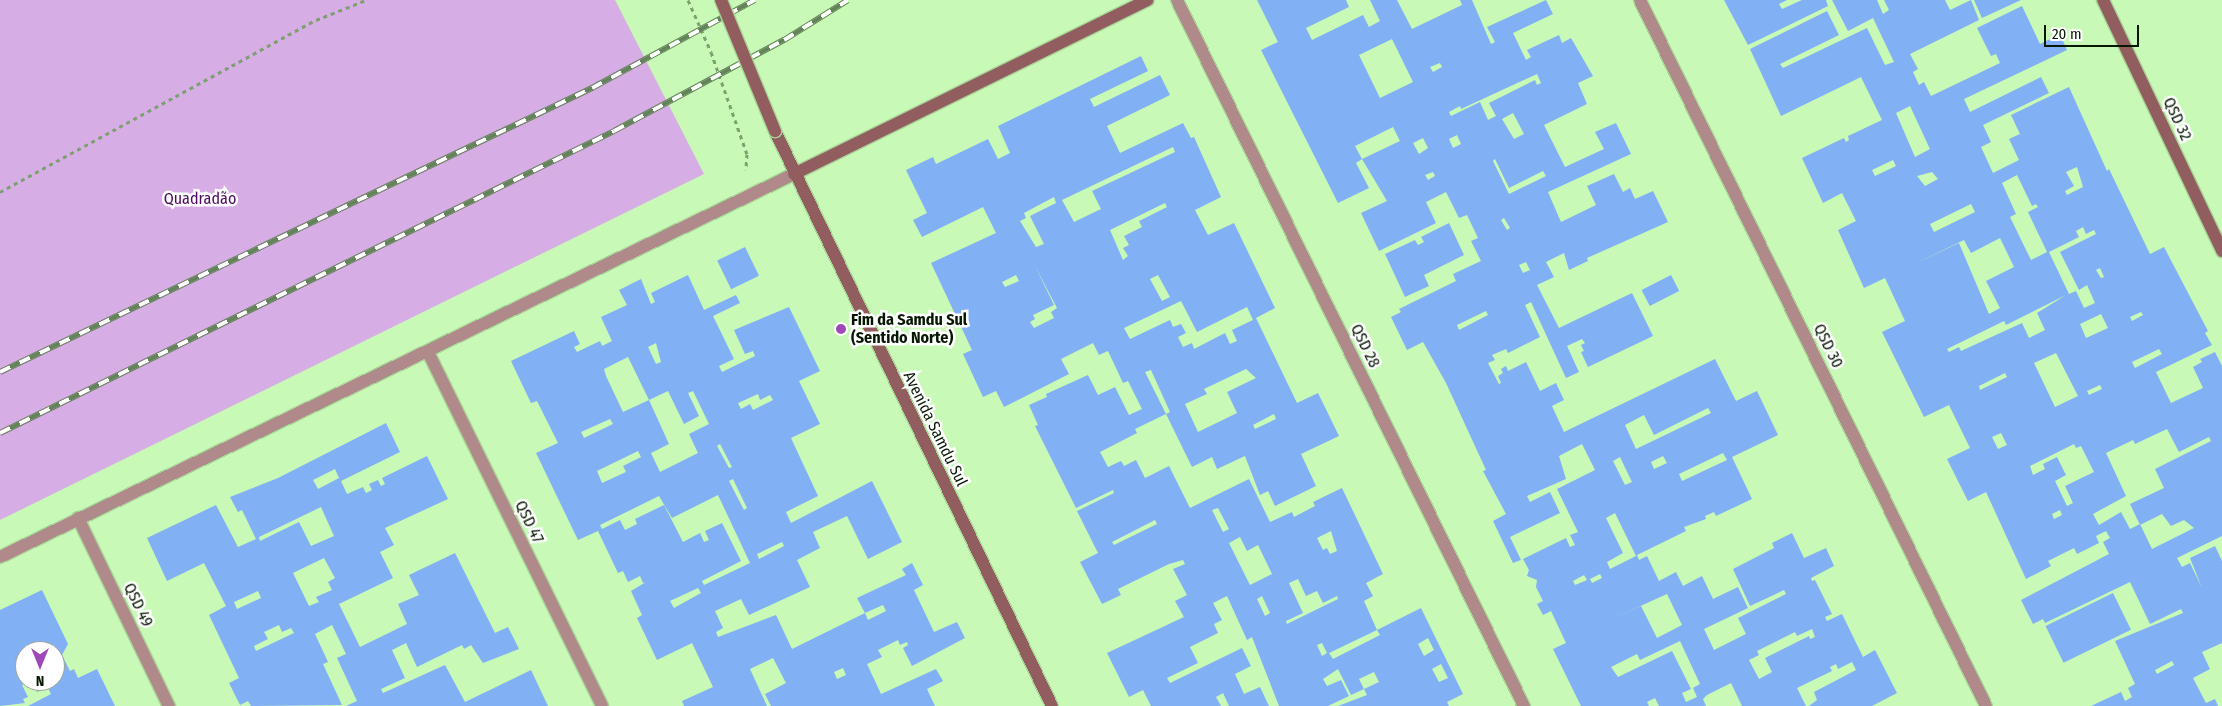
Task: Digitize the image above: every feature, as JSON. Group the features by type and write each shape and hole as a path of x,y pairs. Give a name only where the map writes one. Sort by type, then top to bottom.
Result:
{"street":[{"name":"Avenida Samdu Sul","path":"721,0 794,174 1052,706"},
{"path":"0,557 428,352 1147,0"},
{"name":"QSD 28","path":"1177,0 1524,706"},
{"name":"QSD 30","path":"1640,0 1986,706"},
{"name":"QSD 32","path":"2103,0 2222,251"},
{"name":"QSD 47","path":"428,352 602,706"},
{"name":"QSD 49","path":"78,518 168,706"}],"path":[{"path":"0,192 316,20 366,0"},
{"path":"688,0 711,52 747,154 747,168 743,173"}],"green space":[{"name":"Quadradão","path":"0,0 615,0 704,174 0,520"}],"building":[{"path":"1257,0 1346,0 1349,7 1306,28 1312,40 1363,15 1369,27 1380,21 1370,0 1397,0 1412,29 1462,5 1460,0 1472,0 1491,44 1495,42 1487,27 1546,0 1553,14 1513,33 1526,60 1531,57 1527,50 1559,35 1562,43 1571,38 1593,76 1578,83 1587,104 1544,125 1565,167 1604,149 1595,132 1616,123 1631,154 1548,192 1561,222 1596,205 1587,186 1614,174 1623,192 1630,188 1635,199 1653,191 1668,222 1587,258 1588,261 1569,270 1564,253 1546,262 1554,277 1537,285 1559,328 1632,293 1653,336 1588,367 1581,352 1584,351 1581,345 1585,343 1582,339 1567,346 1579,372 1566,378 1531,302 1525,305 1540,337 1508,353 1506,349 1492,355 1495,360 1488,363 1499,384 1501,383 1498,376 1503,373 1501,369 1506,366 1508,371 1526,362 1540,391 1556,383 1564,400 1552,406 1564,432 1715,359 1736,401 1757,391 1778,435 1732,457 1752,499 1716,516 1714,512 1705,516 1706,519 1684,527 1686,531 1637,555 1639,560 1647,556 1659,581 1676,572 1683,586 1702,576 1713,599 1738,587 1748,608 1704,629 1714,650 1746,634 1738,618 1786,594 1784,590 1750,606 1733,569 1774,548 1772,543 1792,533 1804,558 1826,548 1834,566 1811,578 1812,581 1815,580 1832,614 1825,617 1827,621 1842,614 1863,657 1875,650 1897,693 1872,706 1809,706 1817,700 1814,692 1856,670 1852,662 1838,669 1836,664 1830,667 1832,671 1797,688 1806,706 1742,706 1731,683 1707,695 1703,699 1706,706 1659,706 1655,698 1647,702 1649,706 1581,706 1553,649 1566,643 1551,611 1543,615 1537,604 1543,601 1536,587 1537,580 1527,576 1529,570 1523,559 1566,538 1570,547 1575,545 1570,535 1578,532 1557,489 1595,470 1582,444 1559,456 1566,479 1527,496 1530,502 1550,492 1560,513 1510,537 1521,560 1513,563 1493,521 1506,514 1483,471 1486,470 1446,383 1423,342 1407,350 1391,317 1401,312 1399,309 1456,281 1453,274 1481,261 1471,241 1478,238 1467,215 1459,218 1446,192 1426,202 1436,223 1379,251 1361,213 1387,201 1362,159 1356,163 1369,188 1338,203 1261,50 1278,42","holes":["1392,39 1413,82 1380,98 1359,55","1440,63 1442,67 1433,72 1430,67","1537,74 1541,83 1537,85 1535,80 1489,103 1496,116 1488,120 1480,102 1451,116 1449,112 1460,106 1461,109","1513,113 1524,134 1514,139 1502,119","1393,127 1400,141 1362,159 1355,146","1457,135 1461,144 1453,148 1449,139","1423,138 1428,148 1419,154 1413,143","1495,159 1509,188 1543,171 1546,176 1509,194 1493,161","1433,172 1435,176 1428,180 1425,175","1504,218 1510,228 1507,230 1501,220","1526,262 1530,270 1523,273 1519,265","1486,311 1488,315 1459,330 1457,325","1708,408 1711,413 1636,449 1625,425 1644,415 1654,435","1723,453 1727,460 1682,481 1679,474","1663,456 1667,463 1654,469 1651,462","1620,457 1632,482 1625,485 1613,461","1615,513 1636,556 1610,569 1607,562 1623,553 1606,518","1600,574 1602,578 1592,583 1590,579","1584,575 1587,580 1575,585 1573,581","1667,594 1682,625 1657,638 1641,606 1605,622","1812,629 1815,637 1810,639 1809,636 1765,658 1772,672 1759,679 1749,660 1759,655 1757,651 1795,632 1797,636","1680,641 1700,684 1693,688 1697,697 1686,702 1682,693 1691,689 1672,651 1618,677 1611,667 1637,654 1640,660"]},
{"path":"1724,0 1787,0 1779,4 1782,9 1802,0 1826,0 1828,6 1748,45"},
{"path":"1832,0 1877,0 1883,14 1889,10 1884,0 1945,0 1950,10 1971,0 1979,20 1910,54 1918,69 1913,72 1919,85 1924,82 1931,96 2000,63 1996,54 1991,56 1977,28 2022,6 2040,44 2060,34 2067,50 1964,99 1970,112 2041,77 2049,93 1983,125 1991,142 1981,147 1993,173 2019,160 2009,139 2020,134 2011,115 2069,87 2107,171 2109,169 2150,254 2164,247 2208,331 2205,333 2212,345 2156,372 2171,403 2203,388 2193,367 2202,362 2200,359 2215,352 2222,366 2222,536 2177,558 2182,567 2190,563 2202,588 2190,558 2215,546 2222,561 2222,643 2202,652 2210,669 2193,678 2206,703 2215,699 2218,706 2091,706 2121,692 2125,701 2132,697 2128,688 2135,684 2115,641 2183,613 2181,609 2150,624 2130,582 2045,623 2043,619 2033,624 2021,600 2109,554 2103,542 2110,538 2106,531 2096,536 2099,543 2077,554 2074,548 2048,561 2051,566 2026,579 1986,492 1968,501 1947,459 1970,448 1949,405 1924,417 1882,332 1905,321 1885,278 1864,288 1838,230 1856,221 1842,193 1823,203 1802,158 1844,138 1846,142 1849,140 1848,136 1882,120 1861,77 1781,116 1750,49 1827,11 1839,35 1780,64 1783,68 1867,28 1885,65 1894,62 1873,18 1848,31","holes":["1910,106 1930,149 1915,157 1896,113","1893,160 1896,166 1875,176 1872,170","2077,167 2083,187 2067,195 2065,191 2074,186 2066,172","1932,172 1938,179 1925,186 1917,176","2017,175 2032,206 2036,204 2038,207 2028,212 2047,252 2031,260 2010,217 2016,214 2002,183","1971,204 1975,212 1934,232 1930,224","2083,227 2086,234 2094,230 2096,234 2060,252 2079,290 2087,285 2095,303 2084,308 2076,291 2069,294 2049,252 2079,237 2076,231","2000,238 2014,267 1986,281 2000,308 1989,314 1959,243 1912,265 1964,240 1971,253","2100,268 2104,277 2101,278 2096,270","2066,295 2037,313 2045,330 2029,338 2022,323 1961,351 1959,347 1949,352 1947,349 2004,321 2006,325","2141,312 2143,315 2132,321 2130,317","2101,314 2108,328 2086,338 2080,324","2159,349 2162,354 2135,368 2132,362","2056,353 2078,396 2055,407 2034,363","2005,373 2007,377 1980,390 1979,386","2100,385 2102,389 2089,395 2087,391","2167,429 2179,452 2209,437 2211,441 2155,469 2164,488 2130,504 2140,524 2130,529 2121,512 2099,525 2093,514 2126,496 2106,453 2133,440 2135,444","2001,433 2007,445 1998,449 1992,437","2074,444 2076,448 2081,446 2094,472 2065,486 2073,503 2067,506 2055,481 2066,475 2057,457 2043,464 2045,469 2033,475 2030,466","2060,510 2062,515 2054,519 2052,514","2162,514 2171,526 2184,520 2194,528 2152,549 2140,525","2172,661 2174,665 2157,674 2155,670"]},
{"path":"1974,0 2021,0 1982,18"},
{"path":"1141,56 1148,71 1090,99 1094,107 1160,75 1170,95 1107,126 1120,153 1183,123 1191,138 1194,137 1221,197 1195,210 1208,235 1234,223 1275,308 1256,318 1297,403 1318,393 1339,436 1301,454 1316,486 1275,506 1268,491 1260,495 1245,456 1217,469 1212,457 1192,467 1166,414 1135,429 1137,433 1100,452 1108,467 1121,461 1124,466 1136,460 1145,478 1169,466 1190,508 1249,479 1270,522 1292,512 1294,517 1315,506 1313,502 1342,488 1383,574 1366,583 1373,596 1364,601 1377,630 1421,608 1463,694 1447,702 1449,706 1338,706 1367,695 1364,689 1351,695 1338,669 1323,679 1327,686 1341,680 1349,696 1328,706 1279,706 1252,637 1247,640 1227,596 1213,603 1222,620 1214,624 1218,633 1190,647 1198,663 1167,678 1170,683 1242,648 1251,666 1235,674 1244,694 1260,687 1269,706 1229,706 1223,693 1216,697 1221,706 1151,706 1143,690 1129,697 1107,653 1184,617 1175,601 1187,595 1173,569 1185,564 1183,560 1169,564 1118,589 1121,595 1102,604 1080,562 1098,553 1077,511 1114,493 1113,490 1076,508 1035,426 1038,425 1029,405 1047,397 1046,394 1088,375 1098,395 1115,387 1129,415 1142,409 1128,381 1123,383 1108,351 1099,355 1093,343 1061,359 1069,374 1004,407 996,391 983,397 963,354 972,350 931,263 996,233 983,207 922,237 913,220 927,213 906,170 933,157 936,164 988,139 998,159 1010,153 998,126","holes":["1173,147 1175,152 1092,191 1101,209 1074,222 1062,200","1054,197 1056,203 1030,216 1044,244 1036,247 1020,221 1026,218 1024,213","1165,203 1167,207 1139,221 1142,227 1124,236 1129,245 1123,248 1128,256 1123,260 1110,230","1035,266 1057,308 1051,312 1054,318 1034,328 1030,322 1035,319 1033,315 1054,305","1016,275 1019,281 1005,287 1002,282","1158,275 1170,297 1162,301 1150,279","1181,301 1197,332 1247,307 1253,320 1232,330 1237,341 1230,344 1225,333 1194,349 1192,343 1183,347 1178,337 1186,333 1181,324 1173,327 1170,320 1130,339 1124,328","1246,369 1256,378 1227,392 1237,413 1198,432 1185,404 1207,394 1204,389","1151,370 1170,412 1166,414 1145,372","1274,414 1276,419 1255,429 1253,425","1218,508 1229,529 1223,532 1212,510","1155,520 1157,524 1114,545 1112,542","1331,531 1337,551 1330,554 1327,548 1323,550 1317,538","1240,537 1247,551 1258,545 1272,574 1250,585 1229,543","1298,579 1306,596 1317,591 1323,603 1337,596 1338,599 1287,624 1286,621 1303,613 1289,583","1262,596 1270,613 1265,616 1257,599","1377,630 1380,635 1333,659 1329,653","1428,638 1434,650 1424,656 1418,644","1322,643 1327,653 1322,656 1317,645","1441,664 1448,678 1439,682 1432,669","1374,672 1379,682 1364,689 1359,679"]},
{"path":"1449,223 1464,255 1424,275 1429,286 1405,297 1385,254 1415,240 1418,245 1424,242 1421,237"},
{"path":"745,247 759,276 731,289 717,261"},
{"path":"688,275 704,310 736,295 740,303 713,316 734,359 719,366 722,372 755,356 753,351 745,354 734,330 789,307 820,371 799,381 820,424 791,438 818,496 786,512 791,523 872,481 902,542 868,559 847,516 813,532 820,548 797,560 810,587 749,615 741,599 715,611 723,628 716,632 718,637 776,615 792,649 865,613 857,598 906,575 902,569 912,563 923,585 914,590 934,632 957,622 965,638 912,666 903,648 908,645 907,642 900,645 898,640 878,650 882,657 867,664 881,694 936,669 943,681 927,689 935,706 771,706 765,694 786,683 773,658 750,669 767,706 684,706 682,701 713,687 692,643 657,660 637,618 642,615 631,591 646,582 643,583 640,576 628,582 623,571 618,573 598,531 578,540 536,453 558,443 537,401 531,403 511,361 574,331 580,344 574,347 577,352 600,341 602,346 612,341 601,317 627,305 619,290 641,279 651,304 655,302 651,293","holes":["656,343 661,362 656,364 648,347","628,357 649,400 623,412 604,369","668,391 684,424 699,416 688,393 693,391 709,424 689,434 698,453 660,472 651,453 669,444 649,400","758,394 760,400 770,395 773,400 753,410 750,404 741,409 738,403","610,419 613,424 584,438 581,432","720,444 732,467 729,468 717,446","638,451 641,457 623,466 626,472 602,483 597,471","733,479 747,508 744,510 729,481","718,495 750,563 704,585 702,581 741,561 722,523 705,531 709,540 704,542 700,533 683,542 664,505 635,519 637,524 625,530 620,520 602,529 600,525 659,496 672,518","782,542 784,546 759,559 757,554","698,588 701,593 674,608 670,601","883,605 886,611 868,620 865,613","843,668 846,675 837,679 834,672"]},
{"path":"1671,275 1679,291 1650,306 1642,290"},
{"path":"386,423 400,452 341,481 347,494 363,487 366,493 372,490 369,484 378,480 381,486 385,484 382,478 427,456 448,499 385,528 394,545 380,552 393,578 339,604 360,647 407,624 398,604 419,595 409,575 455,553 495,633 508,627 519,649 483,663 471,645 464,649 462,645 417,667 406,643 392,650 405,678 381,689 383,693 445,665 465,702 531,670 548,706 346,706 357,701 337,658 346,654 332,625 315,634 328,662 323,664 342,705 251,706 248,701 240,705 229,683 239,678 209,615 226,606 204,563 167,581 147,538 216,505 238,547 256,539 242,510 238,512 230,497 278,478","holes":["335,469 339,478 318,489 313,480","321,507 334,536 311,546 299,522 260,541 259,537","324,558 335,578 328,582 332,590 316,597 319,602 309,606 293,573","258,591 261,598 237,609 234,602","279,625 282,632 291,628 294,633 256,651 254,646 268,639 264,632"]},
{"path":"42,590 68,644 65,650 65,641 15,641 15,691 25,691 28,697 23,699 25,703 0,706 0,610"},
{"path":"2113,593 2131,630 2064,663 2046,626"},
{"path":"65,661 70,671 74,669 78,678 97,669 115,706 28,706 51,694 50,691 65,691"}],"railway":[{"path":"0,372 592,88 755,0"},
{"path":"0,433 614,131 784,40 848,0"}],"place":[{"name":"Fim da Samdu Sul (Sentido Norte)","path":"841,329"}]}
